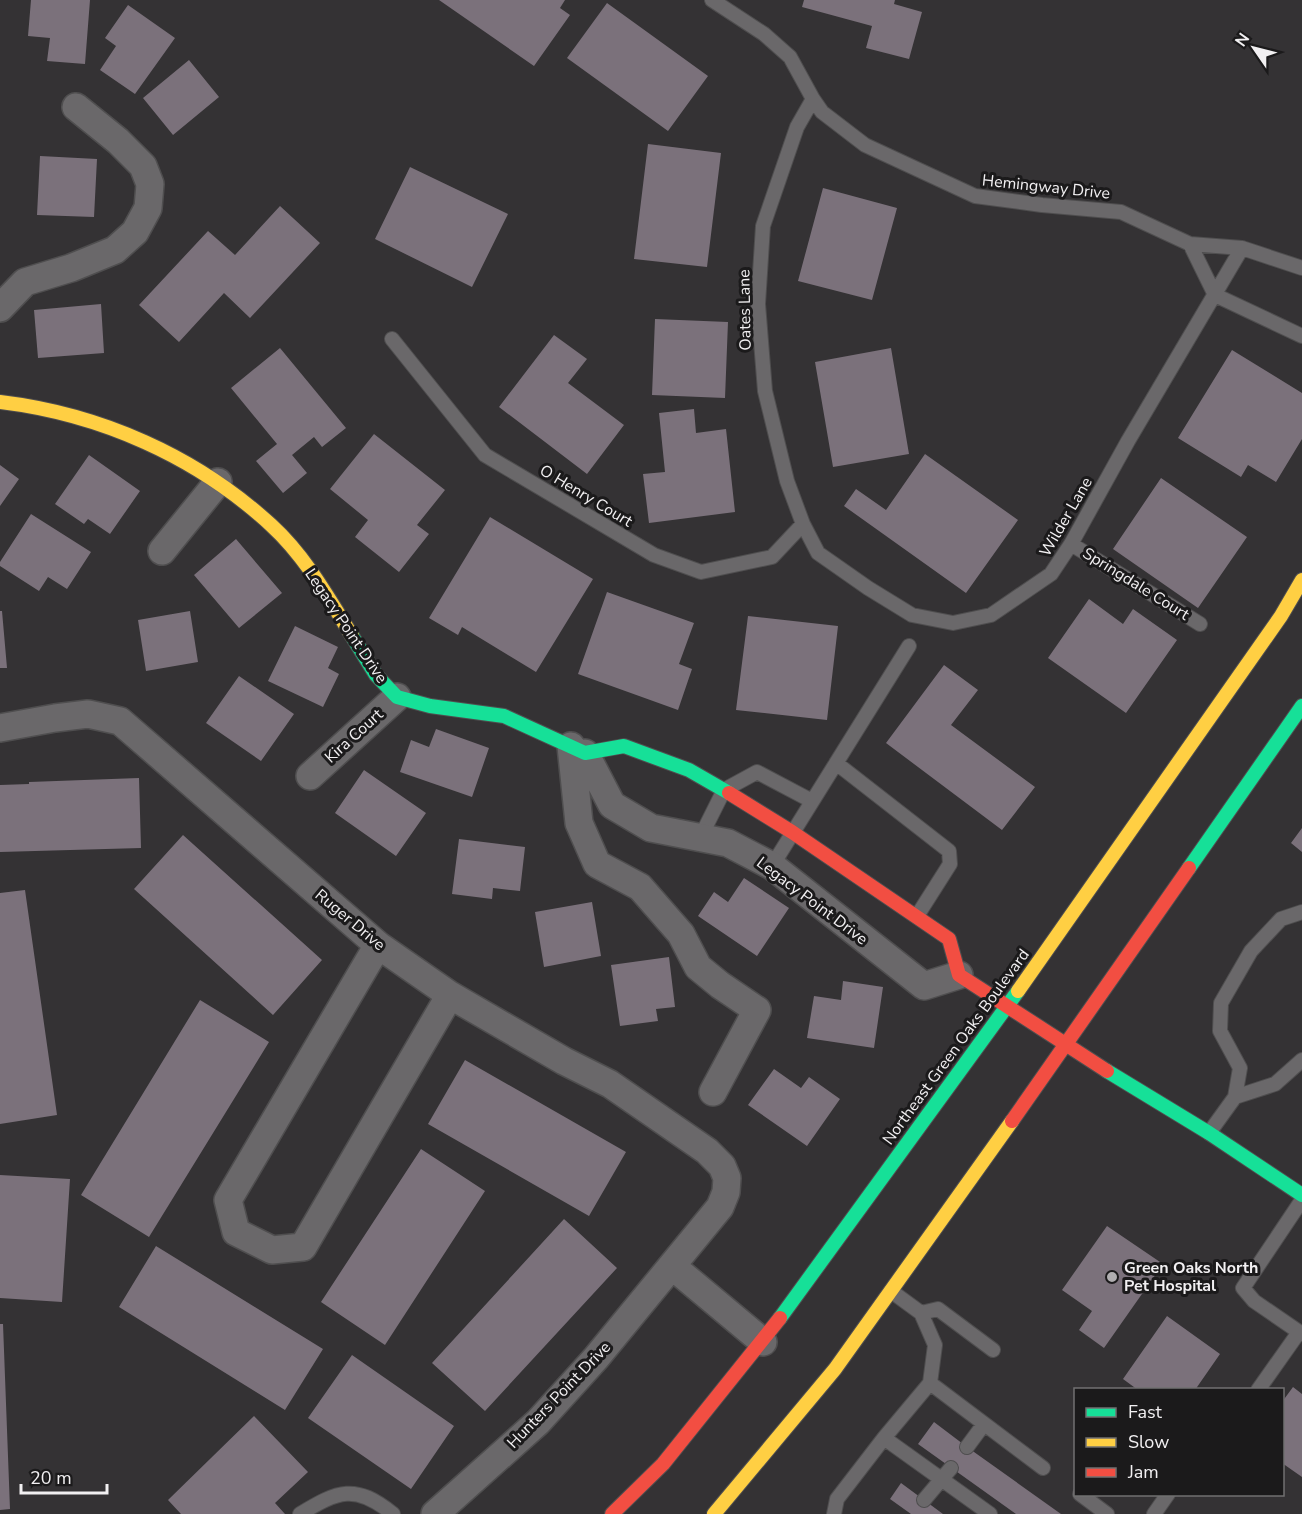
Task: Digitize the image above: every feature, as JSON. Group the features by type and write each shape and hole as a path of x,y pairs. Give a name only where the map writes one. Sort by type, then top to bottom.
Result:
{"main road":[{"name":"Legacy Point Drive","path":"0,402 78,416 137,437 218,482 272,526 312,572 376,675 397,697 430,706 504,716 578,749"},
{"name":"Northeast Green Oaks Boulevard","path":"612,1514 663,1464 763,1342 1007,1007 1281,616 1302,580"},
{"path":"723,1511 835,1369 1302,706"},
{"path":"578,749 624,746 690,770 724,790 792,832 949,939 959,975 1065,1045 1209,1133 1302,1195"}],"street":[{"path":"0,308 25,282 70,268 114,250 135,232 148,208 150,184 143,166 118,141 76,107"},
{"path":"162,551 218,482"},
{"name":"Kira Court","path":"310,776 397,697"},
{"name":"Ruger Drive","path":"0,728 88,714 120,721 378,945 450,994 564,1061 610,1084 706,1151"},
{"path":"578,749 579,823 597,864 640,887 681,934 698,967 757,1010 712,1092"},
{"name":"Legacy Point Drive","path":"578,749 612,805 651,828 729,843 771,866 924,986 959,975"},
{"path":"378,945 228,1200 236,1232 272,1250 303,1247 450,994"},
{"name":"Hunters Point Drive","path":"435,1514 538,1422 596,1358 720,1207 726,1192 727,1178 722,1166 706,1151"},
{"path":"672,1266 763,1342"}],"lane":[{"name":"Hemingway Drive","path":"712,0 764,34 790,57 822,112 865,145 975,196 1121,212 1190,244 1242,248 1302,268"},
{"name":"Oates Lane","path":"803,524 787,481 765,391 758,304 763,226 797,127 813,99"},
{"path":"1190,244 1215,295 1302,336"},
{"name":"Wilder Lane","path":"803,524 818,553 912,615 953,623 991,615 1051,574 1071,544 1128,441 1242,248"},
{"name":"O Henry Court","path":"392,339 485,455 654,555 701,572 772,557 803,524"},
{"name":"Springdale Court","path":"1071,544 1200,624"},
{"path":"771,866 909,646"},
{"path":"836,763 949,851 950,864 917,916"},
{"path":"700,838 724,790 757,772 812,801"},
{"path":"1209,1133 1234,1097 1240,1068 1220,1031 1221,1003 1251,951 1281,919 1302,912"},
{"path":"1234,1097 1275,1084 1302,1060"},
{"path":"1259,1388 1301,1333 1254,1301 1243,1288 1302,1200"},
{"path":"834,1514 837,1499 930,1383 935,1345 921,1313 891,1291"},
{"path":"921,1313 938,1309 993,1350"},
{"path":"930,1383 1042,1468"},
{"path":"967,1447 984,1424"},
{"path":"884,1438 990,1514"},
{"path":"924,1500 951,1468"},
{"path":"300,1514 326,1499 356,1492 380,1503 393,1514"},
{"path":"1082,1496 1107,1514"},
{"path":"1155,1514 1167,1496"}],"building":[{"path":"31,0 90,0 85,64 47,61 50,38 28,36"},
{"path":"439,0 565,0 560,8 570,15 534,66"},
{"path":"804,0 895,0 894,4 922,12 909,59 866,48 872,26 802,7"},
{"path":"607,3 708,76 668,131 567,58"},
{"path":"128,5 175,38 135,94 100,70 116,46 105,38"},
{"path":"189,60 219,97 173,135 143,98"},
{"path":"648,144 721,153 707,267 634,259"},
{"path":"40,156 97,159 94,217 37,215"},
{"path":"410,167 508,214 472,287 375,239"},
{"path":"823,188 897,208 872,300 798,281"},
{"path":"280,206 320,243 250,318 224,293 179,342 139,305 208,231 235,255"},
{"path":"101,304 104,353 38,358 34,310"},
{"path":"655,319 728,322 725,398 652,395"},
{"path":"554,335 587,359 568,383 624,425 587,474 499,407"},
{"path":"280,348 346,428 322,447 314,437 292,455 307,473 283,493 256,461 277,444 231,388"},
{"path":"891,348 909,454 833,467 815,362"},
{"path":"1232,350 1302,393 1302,439 1276,482 1248,465 1241,477 1178,438"},
{"path":"694,409 696,433 726,429 735,512 649,523 643,474 665,472 659,413"},
{"path":"374,434 445,490 417,525 429,534 399,572 355,537 368,520 330,489"},
{"path":"925,454 1018,520 966,593 844,506 856,489 886,510"},
{"path":"89,455 140,491 110,534 88,519 84,524 55,504"},
{"path":"0,465 19,479 0,506"},
{"path":"1161,478 1247,537 1198,608 1113,549"},
{"path":"31,514 91,552 67,589 48,577 39,591 0,566 0,562"},
{"path":"490,517 593,579 536,672 462,627 458,635 429,618"},
{"path":"236,539 282,593 239,628 194,575"},
{"path":"607,592 694,623 679,664 692,669 678,710 578,674"},
{"path":"1089,599 1123,624 1133,609 1177,640 1126,713 1048,658"},
{"path":"0,611 2,611 7,668 0,668"},
{"path":"190,611 198,662 146,671 138,620"},
{"path":"748,616 838,626 827,720 736,710"},
{"path":"295,626 338,647 328,668 339,674 323,707 268,681"},
{"path":"944,665 978,690 951,725 1035,787 1002,830 886,743"},
{"path":"239,676 294,714 261,761 206,723"},
{"path":"436,729 489,748 472,797 400,772 411,740 429,747"},
{"path":"364,770 426,813 396,856 335,813"},
{"path":"139,778 141,848 0,852 0,785"},
{"path":"1302,828 1302,852 1291,843"},
{"path":"183,835 322,960 273,1015 134,889"},
{"path":"459,839 525,847 520,891 493,888 492,899 452,894"},
{"path":"744,878 789,908 757,956 698,916 714,892 728,902"},
{"path":"25,890 57,1115 0,1124 0,893"},
{"path":"592,902 601,956 544,967 535,912"},
{"path":"669,957 675,1007 656,1009 658,1021 620,1026 611,965"},
{"path":"843,981 883,987 874,1048 807,1038 814,996 841,1000"},
{"path":"200,1000 269,1042 149,1237 81,1195"},
{"path":"465,1060 626,1152 589,1216 428,1124"},
{"path":"774,1069 801,1088 809,1077 840,1099 807,1146 748,1105"},
{"path":"421,1149 485,1191 385,1345 321,1302"},
{"path":"0,1175 70,1179 62,1302 0,1298"},
{"path":"564,1219 617,1268 485,1411 432,1363"},
{"name":"Green Oaks North Pet Hospital","path":"1107,1226 1163,1264 1104,1348 1079,1330 1092,1311 1062,1290"},
{"path":"156,1246 323,1349 285,1410 119,1307"},
{"path":"1167,1316 1220,1354 1196,1388 1135,1388 1123,1379"},
{"path":"0,1324 3,1324 10,1509 0,1510"},
{"path":"352,1355 454,1426 411,1489 308,1418"},
{"path":"1293,1387 1302,1394 1302,1477 1284,1464 1284,1399"},
{"path":"254,1416 308,1472 275,1503 285,1514 181,1514 168,1500"},
{"path":"934,1422 1061,1514 1016,1514 918,1444"},
{"path":"901,1483 943,1514 911,1514 890,1499"}],"traffic: fast":[{"path":"352,636 376,675 397,697 430,706 504,716 585,753 624,746 689,770 729,793"},
{"path":"1189,868 1302,706"},
{"path":"780,1318 1018,991"},
{"path":"1107,1071 1209,1133 1302,1195"}],"traffic: slow":[{"path":"0,402 37,408 110,428 145,442 211,478 242,500 295,550 352,636"},
{"path":"1018,991 1281,616 1302,580"},
{"path":"714,1514 835,1369 1012,1121"}],"traffic: jam":[{"path":"729,793 792,832 949,939 959,975 1107,1071"},
{"path":"1012,1121 1189,868"},
{"path":"612,1514 663,1464 780,1318"}],"place":[{"name":"Green Oaks North Pet Hospital","path":"1112,1277"}]}
